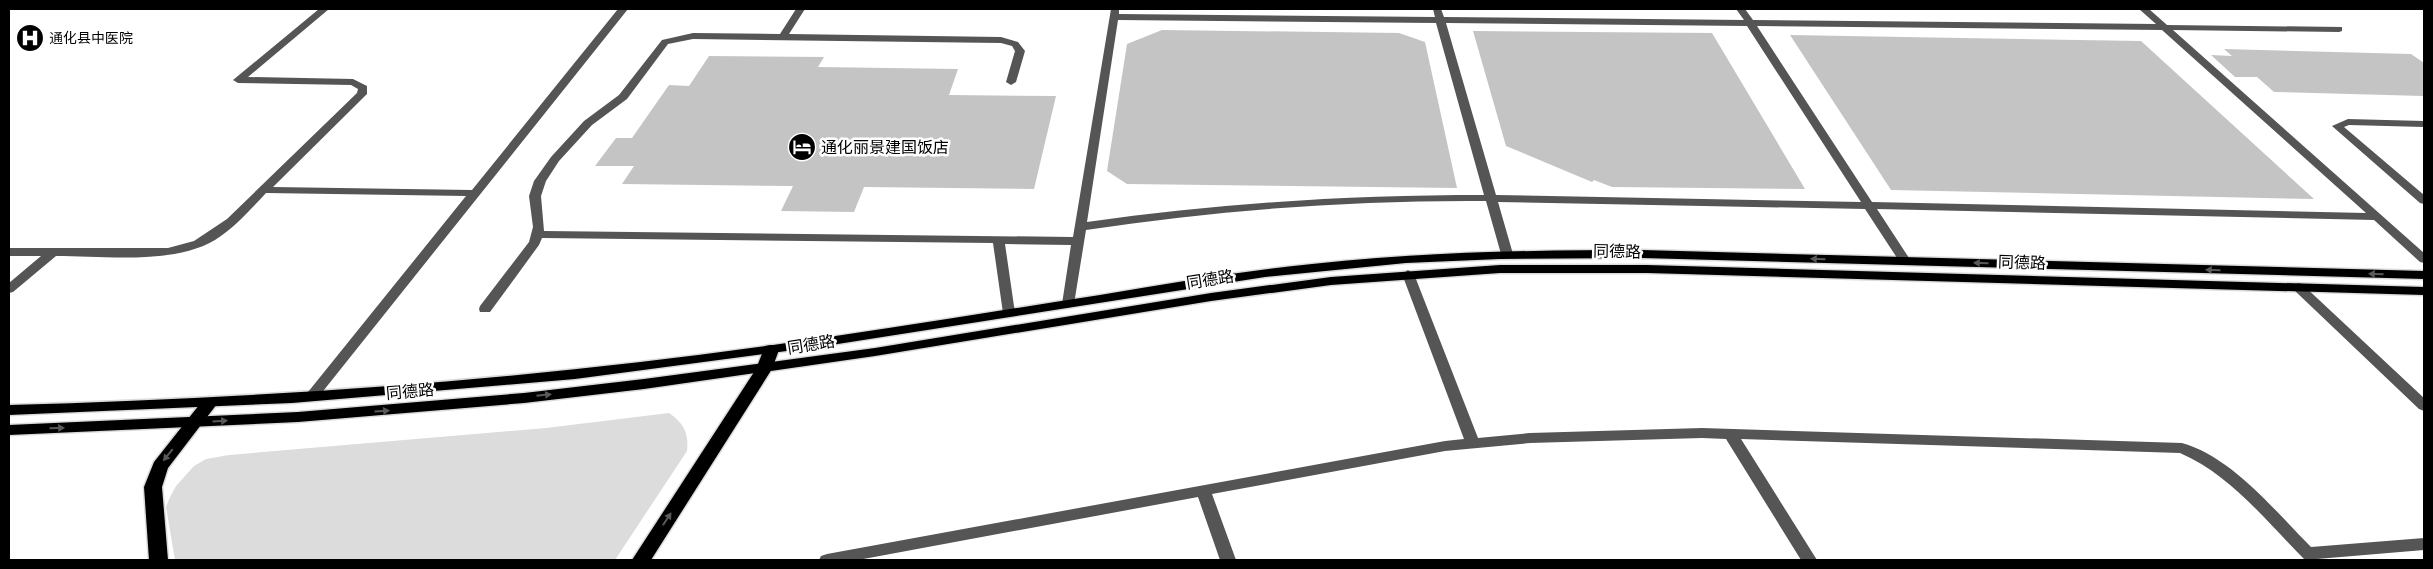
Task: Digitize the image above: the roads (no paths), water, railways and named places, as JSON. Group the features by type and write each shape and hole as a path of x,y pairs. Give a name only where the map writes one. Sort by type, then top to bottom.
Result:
{"highway":[{"path":"640,560 764,368 771,350"},
{"path":"158,560 153,487 160,466 209,404"}],"main road":[{"name":"同德路","path":"9,410 209,404 311,398 531,379 771,350 1205,281 1325,266 1421,258 1507,254 1642,254 2424,275"},
{"name":"同德路","path":"9,430 194,423 374,411 524,398 764,368 1211,297 1331,280 1408,274 1500,269 1647,269 2424,291"}],"street":[{"path":"9,252 168,252 190,247 219,233 353,104 363,91 362,86 352,82 238,80 324,9"},
{"path":"311,398 623,9"},
{"path":"783,37 800,9"},
{"path":"1437,9 1507,254"},
{"path":"1741,9 1905,261"},
{"path":"2144,9 2424,259"},
{"path":"1068,304 1114,13 1440,20 2339,29"},
{"path":"485,309 535,242 538,234 539,219 534,204 540,181 560,153 588,123 622,97 665,42 693,36 1001,40 1015,44 1020,51 1011,82"},
{"path":"2424,124 2348,122 2338,124 2337,126 2424,201"},
{"path":"263,190 475,193"},
{"path":"1080,227 1167,214 1252,205 1490,197 2377,217"},
{"path":"538,234 1078,241"},
{"path":"998,240 1008,313"},
{"path":"9,289 52,252"},
{"path":"1408,274 1473,443"},
{"path":"2298,287 2423,402"},
{"path":"1730,434 1809,560"},
{"path":"827,560 1203,490 1473,443 1530,438 1730,434 2182,448 2226,472 2312,557 2424,544"},
{"path":"1203,490 1228,560"}],"place":[{"name":"通化县中医院","path":"30,38"},
{"name":"通化丽景建国饭店","path":"802,147"}]}
